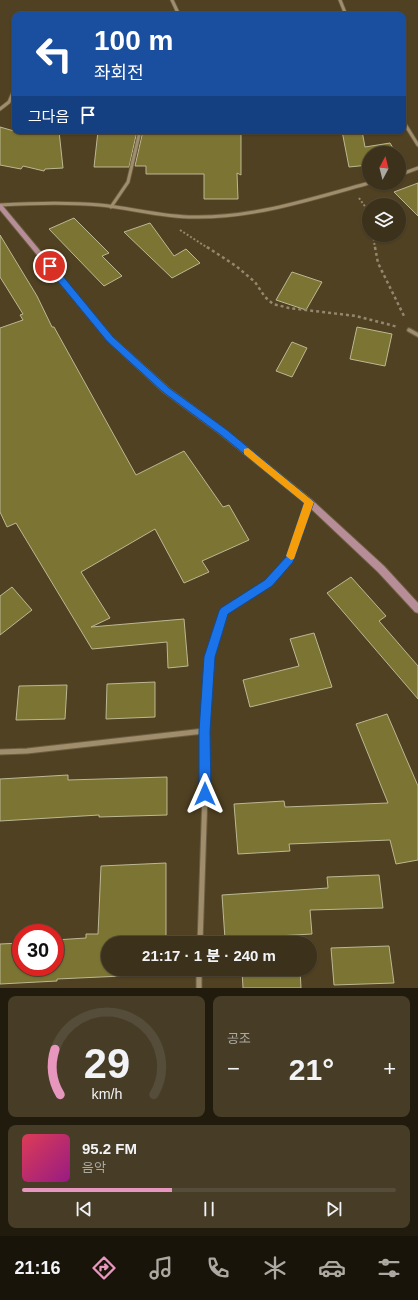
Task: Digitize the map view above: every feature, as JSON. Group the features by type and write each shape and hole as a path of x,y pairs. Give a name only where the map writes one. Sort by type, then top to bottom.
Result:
{"main road":[{"path":"0,205 110,339 166,390 224,433 309,502 381,568 418,609"}],"street":[{"path":"172,0 178,12"},
{"path":"340,0 345,12"},
{"path":"0,109 9,102 12,95"},
{"path":"406,126 418,144"},
{"path":"111,207 128,182 139,134"},
{"path":"406,172 418,168"},
{"path":"0,205 40,203 111,207 172,215 205,217 257,210 326,195 362,185"},
{"path":"409,330 418,335"},
{"path":"200,936 205,794 204,731 209,657 224,611 268,583 290,559 309,502"},
{"path":"0,752 27,751 204,731"},
{"path":"199,976 199,988"}],"path":[{"path":"174,227 236,266 255,282 265,297 273,304 289,308 356,316 409,330"},
{"path":"374,242 378,263 403,310 409,330"}],"building":[{"path":"0,127 12,130 12,134 59,134 63,168 45,169 44,171 23,166 21,169 0,165"},
{"path":"98,134 136,134 129,167 94,167"},
{"path":"142,134 241,134 241,175 237,173 238,199 204,199 204,174 146,174 146,166 135,166"},
{"path":"343,134 363,134 365,146 362,146 362,166 349,167"},
{"path":"390,143 392,146 371,146"},
{"path":"418,183 418,216 406,204 406,198 400,198 394,192 406,190 406,188"},
{"path":"74,218 109,253 102,256 122,276 104,286 49,229"},
{"path":"150,223 174,256 186,249 200,263 172,278 124,232"},
{"path":"0,235 37,296 52,327 54,327 136,475 184,451 223,507 229,505 249,540 202,561 209,572 184,583 155,529 81,572 110,618 91,627 184,619 188,666 168,668 167,642 92,649 16,523 7,527 0,512 0,328 23,320 20,315 23,314 0,277"},
{"path":"292,272 322,282 306,310 276,300"},
{"path":"357,327 392,334 385,366 350,359"},
{"path":"292,342 307,348 292,377 276,371"},
{"path":"351,577 386,616 379,621 418,666 418,699 327,593"},
{"path":"12,587 32,610 0,635 0,596"},
{"path":"314,633 332,687 250,707 243,680 299,666 290,639"},
{"path":"155,682 155,717 106,719 107,684"},
{"path":"67,685 65,719 16,720 19,686"},
{"path":"387,714 418,786 418,860 396,864 390,840 289,844 290,851 238,854 234,804 284,801 285,807 388,803 356,724"},
{"path":"68,775 68,780 167,777 167,815 99,817 99,815 0,821 0,779"},
{"path":"166,863 166,936 101,936 101,976 122,976 57,979 57,981 0,984 0,944 12,943 12,976 64,976 64,939 86,938 86,934 98,934 101,866"},
{"path":"379,875 383,908 310,910 312,934 277,936 225,936 222,895 328,888 327,877"},
{"path":"389,946 394,983 334,985 331,948"},
{"path":"242,976 300,976 301,988 243,988"}],"slow traffic":[{"path":"248,452 309,502 291,556"}],"route":[{"path":"50,266 110,339 166,390 224,433 309,502 290,559 268,583 224,611 209,657 204,731 205,794"}]}
